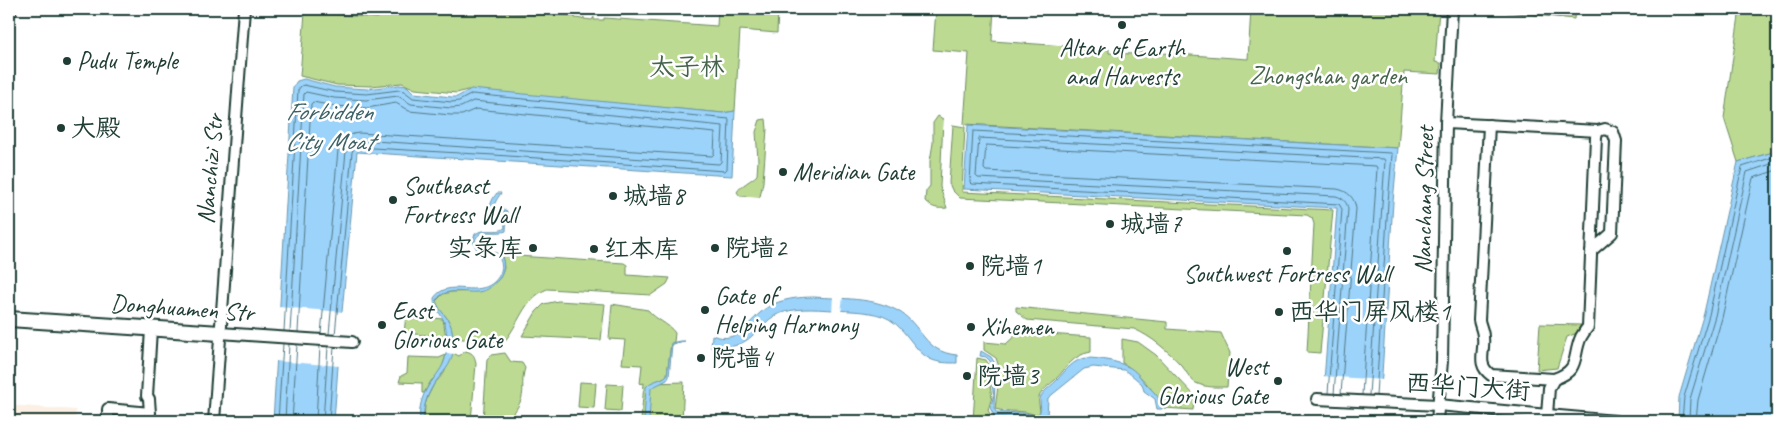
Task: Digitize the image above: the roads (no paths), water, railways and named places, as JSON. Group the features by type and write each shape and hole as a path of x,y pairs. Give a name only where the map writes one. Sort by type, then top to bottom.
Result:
{"main road":[{"name":"Donghuamen Str","path":"9,319 220,333"}],"street":[{"path":"9,14 11,9"},
{"name":"Nanchizi Str","path":"214,421 244,9"},
{"name":"Nanchang Street","path":"1437,421 1442,361 1446,123 1452,9"},
{"path":"1446,123 1598,131 1606,129 1613,132 1616,141 1612,234 1591,251"},
{"path":"1489,125 1479,320 1483,336 1482,365 1492,376 1554,379 1565,375 1576,362 1581,338 1588,327 1596,138 1598,131"},
{"path":"108,421 108,409 150,413 149,398 147,396 151,329"},
{"name":"Donghuamen Str","path":"220,333 347,341"},
{"path":"1547,414 1549,388 1554,379"},
{"name":"西华门大街","path":"1317,399 1438,405 1615,421"}],"water":[{"name":"Forbidden City Moat","path":"304,79 335,87 367,89 399,85 407,86 414,93 452,97 457,97 471,89 723,113 735,111 732,176 357,152 334,421 273,421 293,87 297,81"},
{"path":"968,125 1398,148 1379,421 1321,421 1337,208 964,189"},
{"path":"1777,151 1777,421 1678,421 1679,397 1704,313 1738,162"},
{"path":"497,193 501,193 494,206 494,215 498,216 503,209 507,211 506,231 480,234 475,241 479,247 497,253 503,259 503,272 498,280 488,289 475,292 447,292 436,300 451,327 453,351 449,365 429,393 424,407 424,421 420,421 420,410 424,395 441,368 446,354 446,327 436,307 434,298 439,293 450,288 476,289 487,287 495,281 501,272 502,267 499,258 492,253 477,250 473,241 475,234 479,232 502,230 505,228 504,219 506,212 503,212 498,219 493,218 490,212 493,199"},
{"path":"814,297 868,301 888,306 913,323 937,349 957,355 957,363 930,359 915,346 901,329 883,316 819,309 783,312 770,319 744,342 728,347 711,348 712,335 730,337 737,334 761,312 773,304 790,299"},
{"path":"685,341 672,344 669,377 667,380 651,388 649,421 644,421 646,387 667,375 671,343"},
{"path":"981,351 991,357 996,365 994,408 996,412 1026,413 1035,416 1040,412 1040,399 1045,391 1074,363 1085,358 1117,362 1132,369 1158,397 1162,409 1157,409 1155,399 1144,391 1142,384 1124,370 1093,367 1084,369 1048,398 1047,418 1044,421 995,417 990,408 994,395 991,382 992,368 990,361 986,357 980,356"}],"waterway":[{"path":"1165,417 1169,421"}],"place":[{"name":"Altar of Earth and Harvests","path":"1122,25"},
{"name":"Pudu Temple","path":"67,61"},
{"name":"大殿","path":"61,128"},
{"name":"Meridian Gate","path":"783,172"},
{"name":"城墙8","path":"613,196"},
{"name":"Southeast Fortress Wall","path":"393,200"},
{"name":"城墙7","path":"1110,224"},
{"name":"实录库","path":"533,248"},
{"name":"院墙2","path":"715,248"},
{"name":"红本库","path":"594,249"},
{"name":"Southwest Fortress Wall","path":"1287,251"},
{"name":"院墙1","path":"970,266"},
{"name":"Gate of Helping Harmony","path":"705,310"},
{"name":"西华门屏风楼1","path":"1279,312"},
{"name":"East Glorious Gate","path":"382,325"},
{"name":"Xihemen","path":"971,327"},
{"name":"院墙4","path":"701,358"},
{"name":"院墙3","path":"967,376"},
{"name":"West Glorious Gate","path":"1278,381"}],"park label":[{"name":"太子林","path":"687,67"},
{"name":"Zhongshan garden","path":"1328,76"}]}
